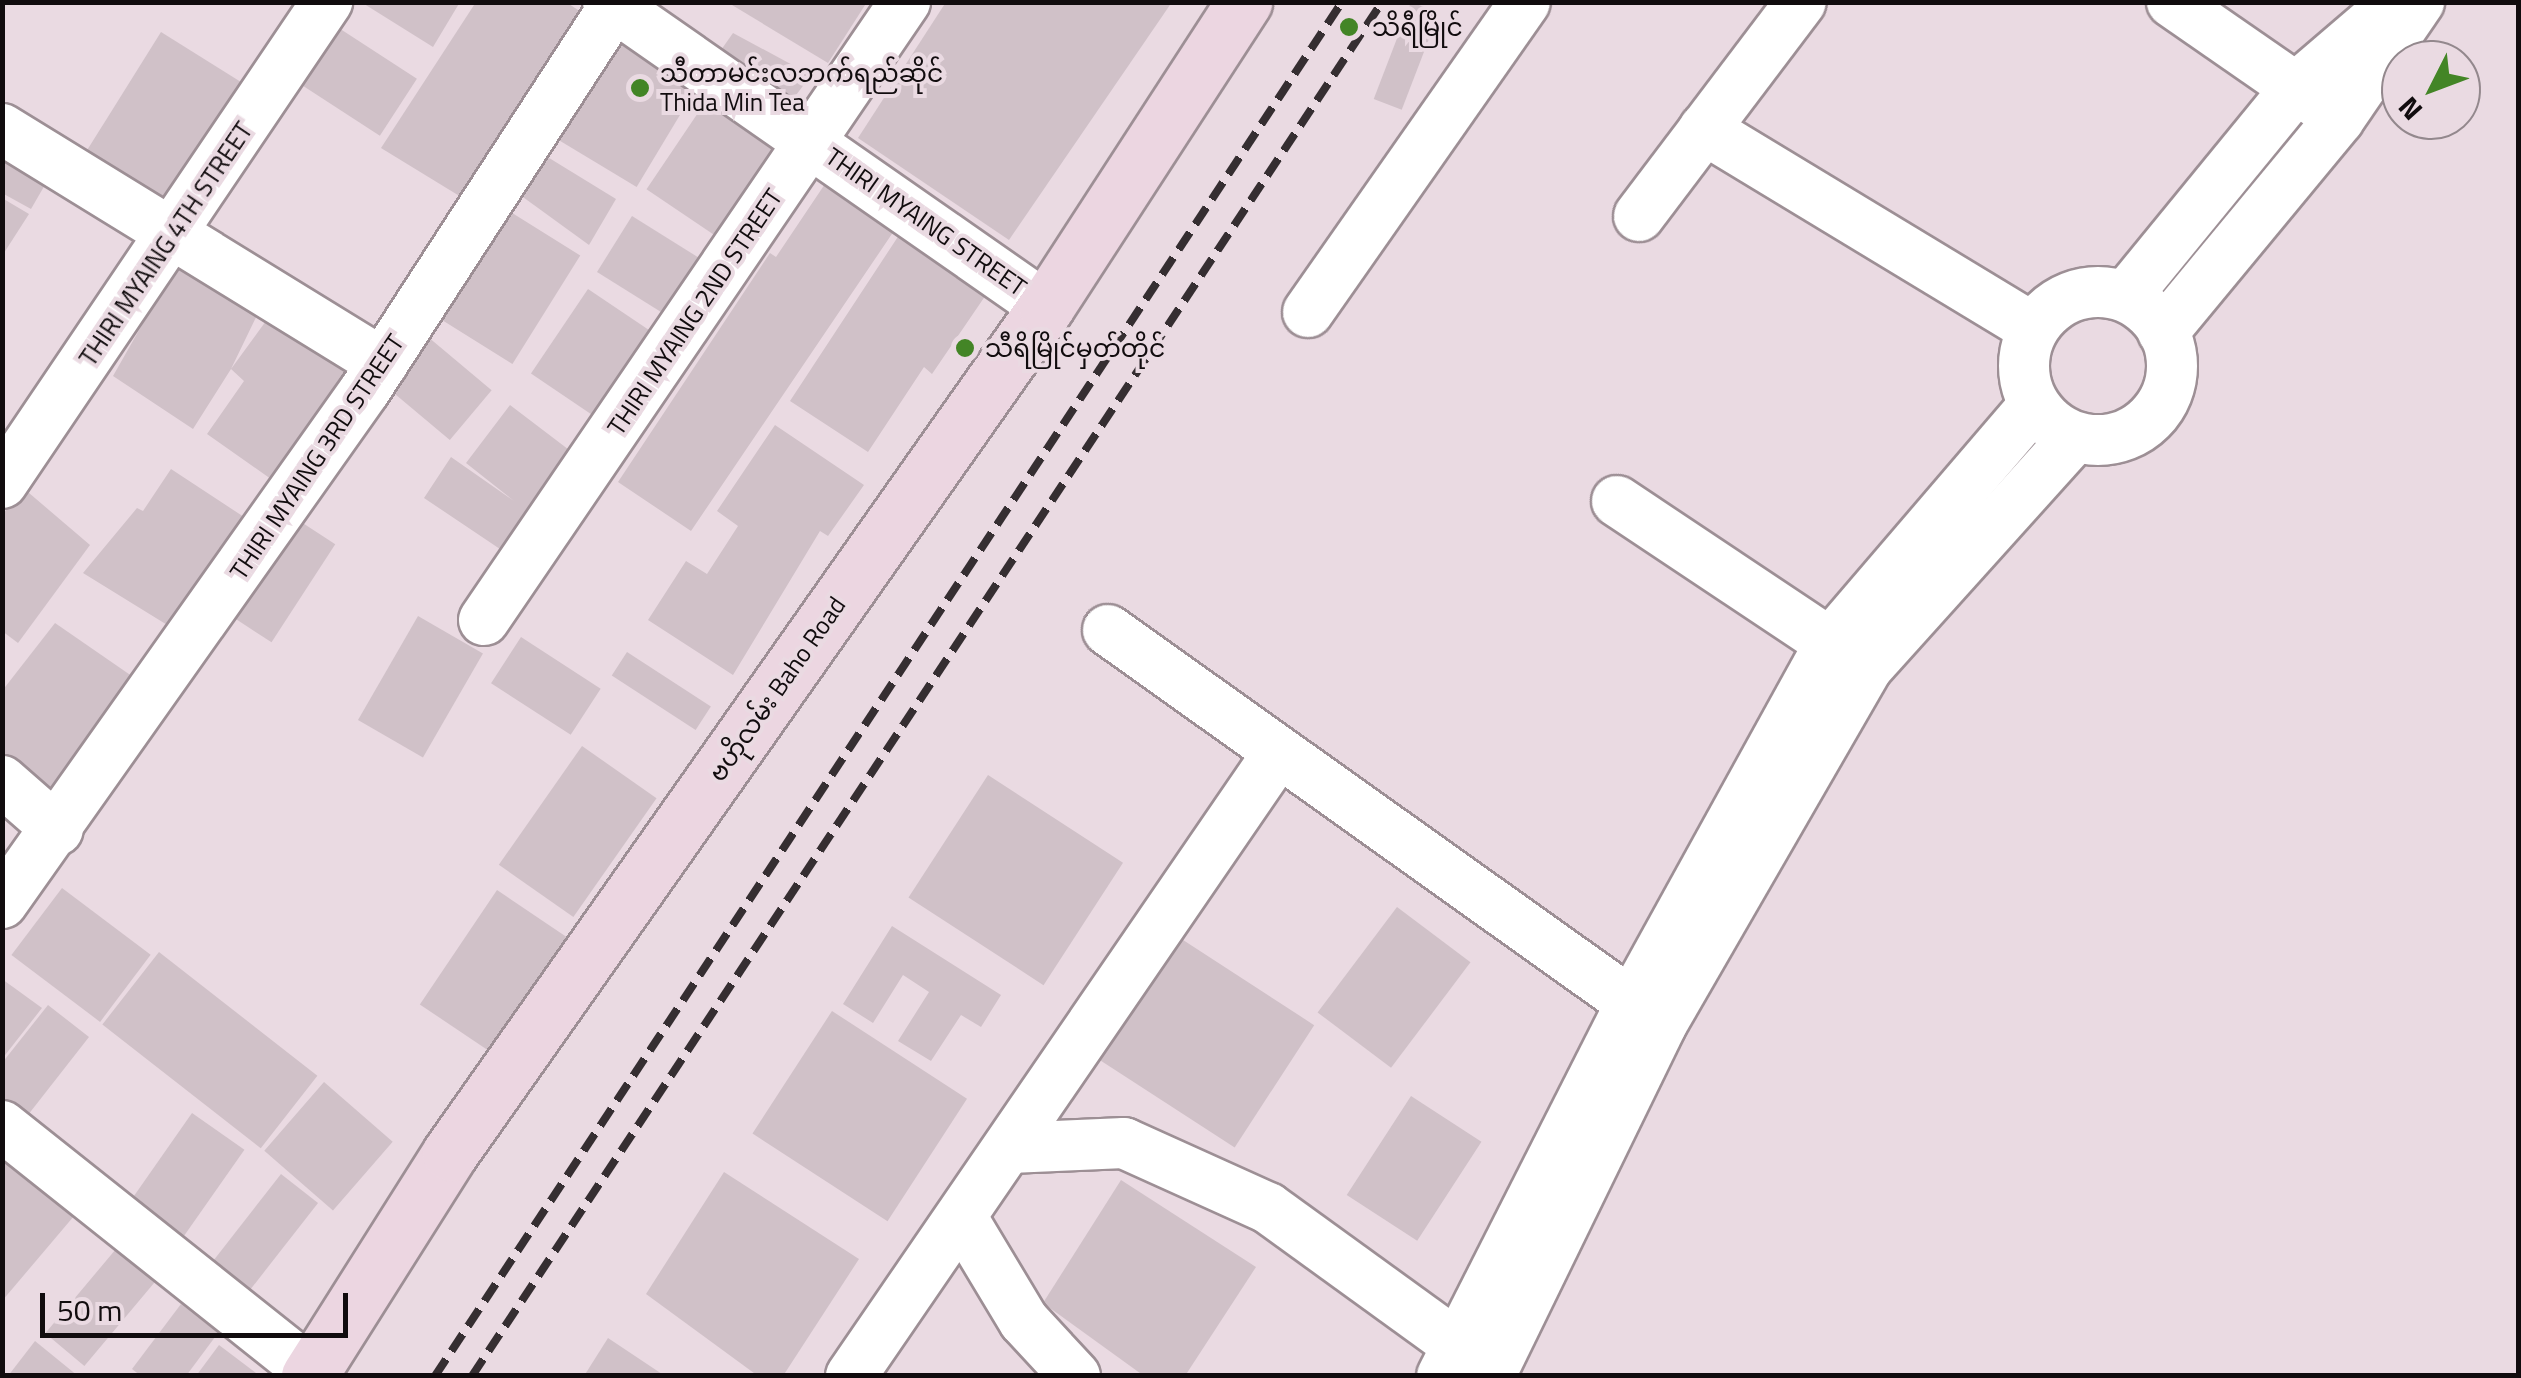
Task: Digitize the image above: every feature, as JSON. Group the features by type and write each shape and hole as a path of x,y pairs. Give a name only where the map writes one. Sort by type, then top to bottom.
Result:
{"main road":[{"name":"ဗဟိုလမ်း Baho Road","path":"310,1374 450,1154 1046,307 1244,2"}],"street":[{"name":"THIRI MYAING 2ND STREET","path":"484,620 905,2"},
{"path":"1308,312 1526,2"},
{"path":"1639,216 1801,2"},
{"path":"2172,2 2298,86 2339,119"},
{"path":"2126,296 2298,86 2396,2"},
{"path":"2163,332 2339,119 2419,2"},
{"name":"THIRI MYAING STREET","path":"613,4 1046,307"},
{"name":"THIRI MYAING 3RD STREET","path":"2,903 58,830 382,363 613,4"},
{"name":"THIRI MYAING 4TH STREET","path":"2,483 177,232 305,10"},
{"path":"2,129 177,232 382,363"},
{"path":"1704,129 2033,328"},
{"path":"2096,292 2126,296 2163,332 2173,368 2164,405 2125,438 2073,439 2033,406 2022,367 2033,328 2060,301 2096,292"},
{"path":"1010,1148 1124,1143 1268,1208 1463,1365 1646,1013 1849,655 2033,406"},
{"path":"1849,655 2073,439"},
{"path":"1618,501 1849,655"},
{"path":"1108,630 1646,1013"},
{"path":"851,1376 1278,753"},
{"path":"2,781 58,830"},
{"path":"2,1126 310,1374"},
{"path":"962,1218 1024,1321 1075,1376"}],"building":[{"path":"361,2 460,2 433,47"},
{"path":"476,2 566,2 584,14 466,200 381,148"},
{"path":"727,2 867,2 828,63"},
{"path":"946,2 1172,2 1009,240 858,138"},
{"path":"1411,2 1439,13 1402,110 1374,99"},
{"path":"328,21 417,79 380,136 291,78"},
{"path":"161,32 252,89 167,224 77,167"},
{"path":"733,33 811,75 788,106 714,60"},
{"path":"617,41 696,88 637,187 558,140"},
{"path":"708,98 788,152 727,243 646,189"},
{"path":"2,142 53,171 31,209 2,193"},
{"path":"541,153 616,199 589,245 516,192"},
{"path":"831,175 900,222 691,531 618,482 770,253 776,257"},
{"path":"2,198 29,214 2,256"},
{"path":"509,211 580,256 512,364 441,320"},
{"path":"632,216 717,269 682,325 597,272"},
{"path":"905,226 992,286 932,374 924,367 868,452 790,401"},
{"path":"184,251 260,309 231,369 193,429 113,376"},
{"path":"588,289 667,342 610,427 531,374"},
{"path":"271,314 355,376 278,484 207,434 244,381 231,369"},
{"path":"415,326 492,390 450,440 373,376"},
{"path":"510,405 581,459 512,557 424,498 451,457 514,501 466,463"},
{"path":"775,425 864,485 828,536 820,531 733,675 648,620 686,561 707,574 738,526 717,511"},
{"path":"171,469 244,517 177,631 83,573 137,508 143,511"},
{"path":"22,487 90,545 18,643 2,631 2,516"},
{"path":"295,518 335,544 272,642 231,616"},
{"path":"418,616 483,654 423,757 358,720"},
{"path":"55,623 139,681 52,799 2,756 2,691"},
{"path":"521,637 601,689 571,735 491,683"},
{"path":"627,652 711,706 696,730 612,675"},
{"path":"582,746 657,798 573,917 499,865"},
{"path":"988,775 1123,863 1044,985 908,897"},
{"path":"62,888 151,955 100,1022 11,955"},
{"path":"497,890 570,939 493,1054 420,1004"},
{"path":"1397,907 1470,962 1391,1068 1318,1012"},
{"path":"892,926 1001,995 981,1027 961,1015 931,1061 898,1041 929,992 903,975 873,1023 843,1004"},
{"path":"1180,938 1314,1025 1235,1148 1100,1060"},
{"path":"159,952 317,1076 261,1148 102,1024"},
{"path":"2,979 42,1008 2,1059"},
{"path":"48,1005 89,1037 17,1129 2,1117 2,1063"},
{"path":"832,1011 967,1099 888,1221 752,1133"},
{"path":"324,1082 393,1142 333,1210 264,1151"},
{"path":"1411,1096 1481,1142 1417,1241 1347,1195"},
{"path":"192,1113 244,1150 179,1243 127,1206"},
{"path":"6,1159 74,1216 2,1301 2,1164"},
{"path":"724,1172 859,1259 783,1376 758,1376 646,1294"},
{"path":"281,1174 318,1203 243,1299 206,1270"},
{"path":"1121,1180 1256,1267 1185,1376 1144,1376 1043,1303"},
{"path":"116,1249 155,1282 84,1366 45,1333"},
{"path":"181,1304 218,1333 186,1376 141,1376 132,1369"},
{"path":"608,1338 665,1376 584,1376"},
{"path":"35,1341 78,1376 8,1376"},
{"path":"219,1345 260,1376 196,1376"}],"railway":[{"path":"435,1376 1342,2"},
{"path":"472,1376 1382,2"}],"place":[{"name":"သိရီမြိုင်","path":"1349,27"},
{"name":"သီတာမင်းလဘက်ရည်ဆိုင် Thida Min Tea","path":"640,88"},
{"name":"သီရိမြိုင်မှတ်တိုင်","path":"965,348"}]}
